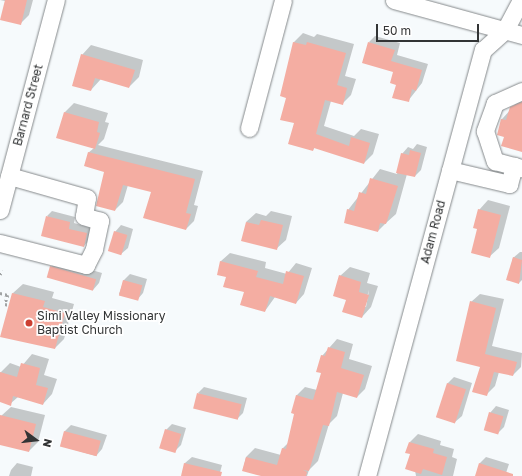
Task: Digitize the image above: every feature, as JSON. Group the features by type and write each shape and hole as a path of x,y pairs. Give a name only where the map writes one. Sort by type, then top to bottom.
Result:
{"street":[{"name":"Barnard Street","path":"0,210 56,0"},
{"path":"249,128 283,0"},
{"path":"394,0 522,35"},
{"name":"Adam Road","path":"367,476 483,50 505,30 521,0"},
{"path":"450,170 509,184 518,167 495,161 485,132 495,103 522,90"},
{"path":"0,243 86,265 91,257 100,221 84,216 88,198 9,176"}],"path":[{"path":"0,275 1,270"},
{"path":"0,293 8,295 6,304 9,305"}],"building":[{"path":"5,0 27,0 21,25 0,20"},
{"path":"293,42 306,45 307,42 346,53 337,85 347,88 343,105 325,100 316,134 349,146 351,137 370,143 364,164 314,148 313,151 288,144 294,123 280,120 286,98 280,96"},
{"path":"368,42 395,50 391,61 422,70 416,91 412,89 409,102 392,98 396,85 390,83 393,72 362,63"},
{"path":"81,54 135,70 129,88 95,78 91,91 72,86"},
{"path":"522,102 522,152 501,146 504,137 497,135 501,119 506,120 510,107"},
{"path":"64,112 99,122 97,132 100,133 95,149 56,138"},
{"path":"410,150 421,153 415,177 396,173 401,153 409,155"},
{"path":"88,152 195,179 186,213 191,214 186,230 143,218 151,192 123,185 115,211 96,206 104,172 84,166"},
{"path":"370,178 398,186 386,224 380,223 378,232 344,223 347,209 354,211 359,192 366,194"},
{"path":"478,209 501,215 490,258 471,253 477,229 473,228"},
{"path":"46,216 70,222 69,229 87,233 84,247 41,236"},
{"path":"261,220 283,225 277,250 241,241 246,222 259,225"},
{"path":"114,231 127,235 121,255 108,251"},
{"path":"513,257 522,260 519,284 506,280"},
{"path":"220,261 258,271 256,277 283,284 286,271 304,276 296,304 270,296 265,312 240,305 244,292 223,287 226,277 217,275"},
{"path":"50,266 96,279 93,291 47,278"},
{"path":"339,275 361,282 359,292 369,295 362,318 342,312 346,300 333,296"},
{"path":"123,280 142,285 138,301 119,295"},
{"path":"12,293 45,301 43,307 65,313 55,349 0,337"},
{"path":"470,301 496,308 485,354 517,362 513,376 494,372 487,396 472,392 480,367 456,361"},
{"path":"328,347 345,352 341,368 364,375 357,398 337,392 329,426 323,425 309,471 303,470 307,472 306,476 261,476 242,471 246,457 277,465 282,448 286,449 294,414 291,413 296,395 313,400 321,373 316,372 321,355 325,356"},
{"path":"21,363 40,368 36,385 48,388 43,405 13,396 11,406 0,402 0,372 17,377"},
{"path":"447,383 466,389 455,423 436,417"},
{"path":"197,393 242,404 238,420 193,409"},
{"path":"489,412 503,416 498,434 484,430"},
{"path":"0,415 36,424 29,452 0,445"},
{"path":"165,429 181,434 175,453 159,448"},
{"path":"64,431 101,441 97,456 60,446"},
{"path":"409,442 434,449 433,453 447,457 442,475 423,469 421,474 405,469 410,454 405,453"},
{"path":"184,463 222,472 221,476 181,476"},
{"path":"479,463 513,474 513,476 475,476"}],"place":[{"name":"Simi Valley Missionary Baptist Church","path":"29,323"}]}
